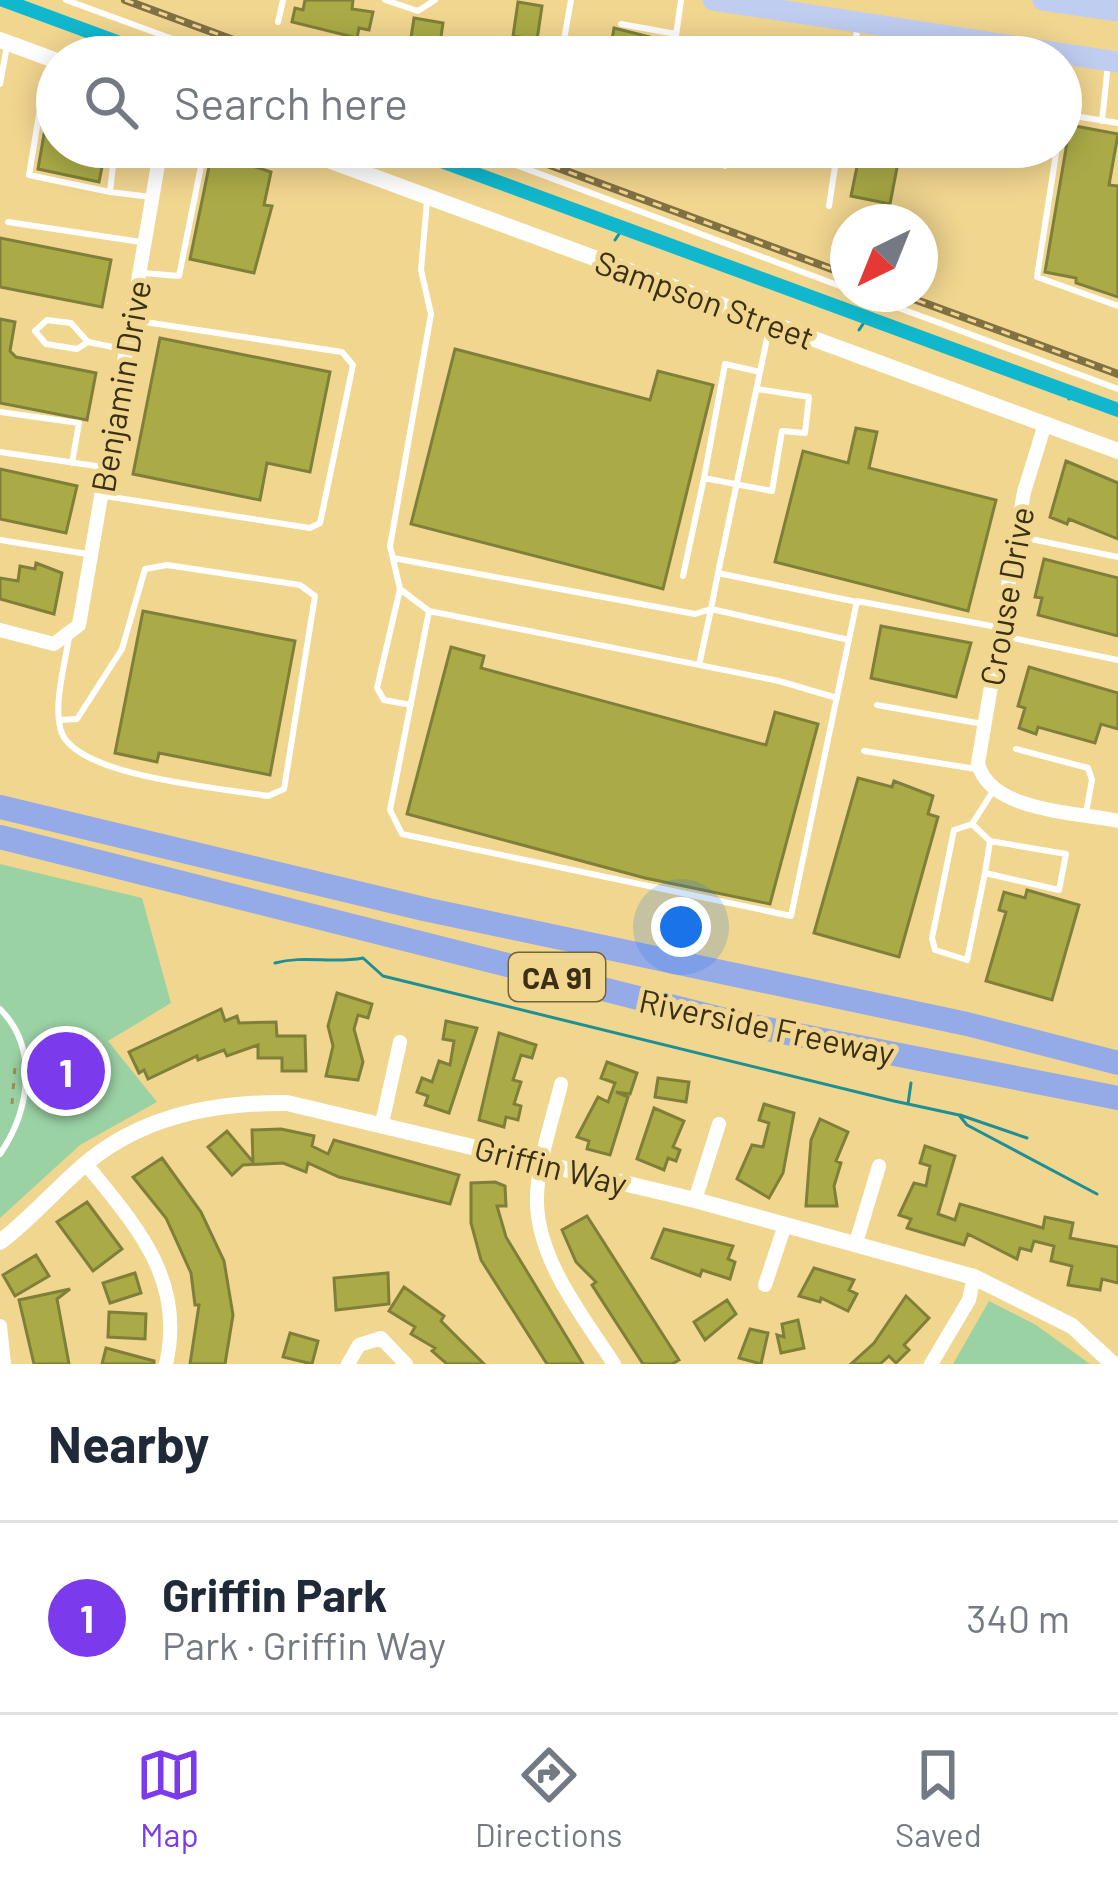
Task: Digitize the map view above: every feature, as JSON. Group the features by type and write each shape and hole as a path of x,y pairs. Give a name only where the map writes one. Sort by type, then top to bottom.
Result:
{"highway":[{"name":"Riverside Freeway","path":"0,807 424,910 967,1024 1118,1063"},
{"name":"Riverside Freeway","path":"0,837 671,1007 1118,1098"},
{"path":"967,1024 1118,1050"}],"main road":[{"path":"713,0 950,36"},
{"path":"1043,0 1118,11"},
{"path":"1082,56 1113,61"}],"street":[{"path":"4,41 36,53"},
{"name":"Benjamin Drive","path":"74,631 158,168"},
{"name":"Sampson Street","path":"349,168 1118,451"},
{"name":"Crouse Drive","path":"980,770 983,724 1016,536 1045,424"},
{"path":"0,630 55,644 74,631"},
{"path":"980,770 1006,797 1118,821"},
{"path":"382,1123 400,1042"},
{"path":"561,1084 537,1207 544,1244 590,1332 614,1364"},
{"name":"Griffin Way","path":"0,1242 86,1164 125,1136 236,1102 287,1102 695,1200 974,1277 1072,1326 1113,1364"},
{"path":"695,1200 719,1124"},
{"path":"86,1164 159,1260 169,1294 166,1364"},
{"path":"856,1243 879,1166"},
{"path":"765,1285 785,1225"},
{"path":"931,1364 969,1300 974,1277"},
{"path":"0,1326 4,1364"},
{"path":"348,1364 359,1345 381,1338 406,1364"}],"lane":[{"path":"66,0 165,36"},
{"path":"278,22 283,0"},
{"path":"385,0 418,11 435,0"},
{"path":"565,36 571,0"},
{"path":"621,24 676,34 681,0"},
{"path":"857,36 859,22"},
{"path":"0,84 4,41"},
{"path":"1102,121 1113,61"},
{"path":"1082,118 1118,123"},
{"path":"36,133 29,175 33,180 153,197"},
{"path":"110,192 113,168"},
{"path":"140,272 179,276 201,168"},
{"path":"524,168 830,282"},
{"path":"829,206 835,168"},
{"path":"1054,168 1037,277 1118,306"},
{"path":"411,705 384,700 377,688 400,589 390,546 431,314 421,270 427,197"},
{"path":"8,222 145,242"},
{"path":"910,312 1118,389"},
{"path":"88,342 77,349 46,344 35,331 47,320 71,323 88,342 126,350"},
{"path":"101,495 310,528 320,523 353,365 342,352 132,320"},
{"path":"699,665 771,323"},
{"path":"683,576 725,364 760,372"},
{"path":"704,478 772,491 782,431 805,433 809,398 757,389"},
{"path":"0,412 79,423 73,463"},
{"path":"0,452 106,468"},
{"path":"1016,536 1118,556"},
{"path":"0,540 91,555"},
{"path":"393,558 695,614 711,609 849,640"},
{"path":"60,720 76,719 122,649 145,569 167,565 300,585 315,596 284,788 268,796 97,765 70,750 60,720 74,631"},
{"path":"718,573 1118,660"},
{"path":"400,589 429,611 837,698"},
{"path":"429,611 390,809 402,834 791,916 857,602"},
{"path":"877,705 983,724"},
{"path":"1016,749 1088,768 1092,780 1085,814"},
{"path":"864,752 980,770"},
{"path":"990,841 967,959 935,950 932,938 954,830 972,824 994,788"},
{"path":"972,824 990,841 1066,854 1059,890 985,873"},
{"path":"0,1010 22,1035 27,1085 0,1154"}],"green space":[{"path":"0,864 142,898 171,1003 108,1041 157,1102 80,1145 0,1218"},
{"path":"989,1301 1036,1325 1090,1364 953,1364"}],"building":[{"path":"305,0 353,0 352,9 373,12 369,30 359,28 357,36 349,36 292,22 295,8 303,10"},
{"path":"518,2 542,6 538,36 513,36"},
{"path":"414,18 443,23 441,36 411,36"},
{"path":"614,28 646,36 613,36"},
{"path":"1082,127 1118,134 1109,185 1118,186 1118,297 1076,283 1076,278 1045,272 1063,168 1082,168"},
{"path":"38,168 102,168 99,182"},
{"path":"209,168 271,172 264,205 272,206 254,273 190,259"},
{"path":"857,168 897,168 890,204 851,196"},
{"path":"0,238 111,260 102,307 0,287"},
{"path":"0,319 15,322 10,351 16,357 96,373 87,420 0,403"},
{"path":"160,338 330,372 310,472 267,463 260,500 133,474"},
{"path":"455,349 650,400 658,371 713,385 663,589 411,524"},
{"path":"856,428 877,432 869,468 996,500 968,611 775,562 803,451 848,463"},
{"path":"1066,461 1118,483 1118,539 1069,519 1067,524 1050,517"},
{"path":"0,469 77,486 66,533 0,519"},
{"path":"1044,559 1118,578 1118,636 1038,615 1042,598 1035,597"},
{"path":"36,563 62,573 54,614 0,599 0,578 18,581 20,566 35,569"},
{"path":"143,611 295,641 270,775 159,753 157,762 115,753"},
{"path":"881,626 971,643 956,697 871,678"},
{"path":"451,647 484,656 481,668 766,745 775,712 818,724 770,904 645,878 407,814"},
{"path":"1029,667 1118,693 1118,729 1101,724 1095,743 1038,727 1036,734 1019,728 1025,708 1018,706"},
{"path":"858,778 892,787 894,781 933,796 928,814 938,817 899,957 814,933"},
{"path":"1027,890 1079,905 1052,1000 986,981 1006,912 999,910 1004,892 1025,898"},
{"path":"337,993 372,1004 368,1018 358,1015 354,1029 363,1062 358,1080 326,1076 333,1046 328,1026"},
{"path":"221,1009 225,1021 237,1016 239,1023 276,1022 277,1036 305,1036 306,1071 282,1071 282,1058 258,1058 258,1045 227,1056 224,1050 198,1060 197,1056 148,1079 144,1070 139,1073 129,1052"},
{"path":"446,1021 477,1028 449,1113 425,1105 428,1096 417,1092 422,1078 432,1082 439,1061 450,1065 454,1041 443,1039"},
{"path":"499,1033 536,1045 532,1058 521,1055 513,1080 521,1082 514,1104 521,1106 518,1120 506,1117 504,1127 479,1120"},
{"path":"607,1062 637,1073 630,1094 616,1092 628,1097 610,1155 587,1149 589,1141 577,1137 598,1097 608,1102 615,1083 601,1078"},
{"path":"658,1078 689,1082 686,1102 655,1097"},
{"path":"764,1104 794,1113 783,1173 769,1198 737,1179 752,1145 763,1147 769,1123 759,1120"},
{"path":"654,1108 684,1121 673,1147 680,1150 676,1161 668,1158 664,1170 637,1159"},
{"path":"820,1119 848,1132 836,1161 841,1163 834,1186 837,1206 806,1206 811,1140"},
{"path":"281,1129 314,1136 312,1146 328,1154 334,1140 459,1175 450,1204 339,1177 308,1163 306,1172 283,1163 243,1165 232,1175 208,1147 227,1131 253,1162 252,1130"},
{"path":"925,1146 955,1156 938,1214 955,1220 960,1204 1043,1228 1045,1217 1073,1223 1070,1238 1118,1247 1118,1283 1102,1279 1100,1290 1068,1285 1072,1266 1051,1261 1054,1246 1034,1241 1031,1251 1020,1248 1017,1259 968,1234 964,1245 907,1228 911,1219 899,1215 914,1183 926,1186 930,1166 920,1163"},
{"path":"162,1158 201,1212 224,1261 233,1315 225,1364 190,1364 199,1305 195,1305 191,1273 166,1218 133,1177"},
{"path":"471,1183 505,1186 506,1206 497,1206 506,1237 583,1364 547,1364 481,1260 471,1223"},
{"path":"87,1202 122,1249 93,1271 57,1222"},
{"path":"587,1216 679,1360 643,1364 592,1285 596,1282 576,1262 562,1230"},
{"path":"664,1229 733,1246 728,1259 735,1262 730,1279 702,1270 700,1276 652,1258"},
{"path":"36,1255 49,1276 15,1296 3,1275"},
{"path":"814,1268 854,1280 849,1290 857,1294 848,1311 821,1298 820,1302 799,1296"},
{"path":"135,1273 141,1293 110,1303 103,1283"},
{"path":"388,1273 389,1304 336,1310 334,1278"},
{"path":"404,1287 444,1316 441,1321 484,1364 447,1364 432,1351 435,1348 411,1334 415,1327 389,1311"},
{"path":"70,1289 57,1299 69,1364 34,1364 19,1300"},
{"path":"906,1296 929,1318 904,1345 909,1350 896,1363 889,1356 880,1364 851,1364 874,1343"},
{"path":"727,1300 736,1314 705,1340 694,1322"},
{"path":"109,1312 146,1314 145,1339 108,1337"},
{"path":"798,1320 804,1348 781,1353 777,1335 784,1337 782,1324"},
{"path":"750,1329 768,1333 761,1364 739,1358"},
{"path":"290,1333 318,1341 312,1364 283,1357"},
{"path":"106,1348 154,1361 154,1364 102,1364"}],"waterway":[{"path":"3,0 101,36"},
{"path":"460,168 1118,410"},
{"path":"615,240 623,228"},
{"path":"859,330 867,318"},
{"path":"1069,399 1074,394"},
{"path":"275,963 363,958 383,976 894,1101 908,1104 911,1083"},
{"path":"908,1104 959,1115 967,1125 1097,1194"},
{"path":"960,1115 1027,1138"}],"railway":[{"path":"125,0 223,36"},
{"path":"558,168 830,268"},
{"path":"938,308 1118,374"}],"place":[{"name":"Griffin Park","path":"66,1071"}]}
